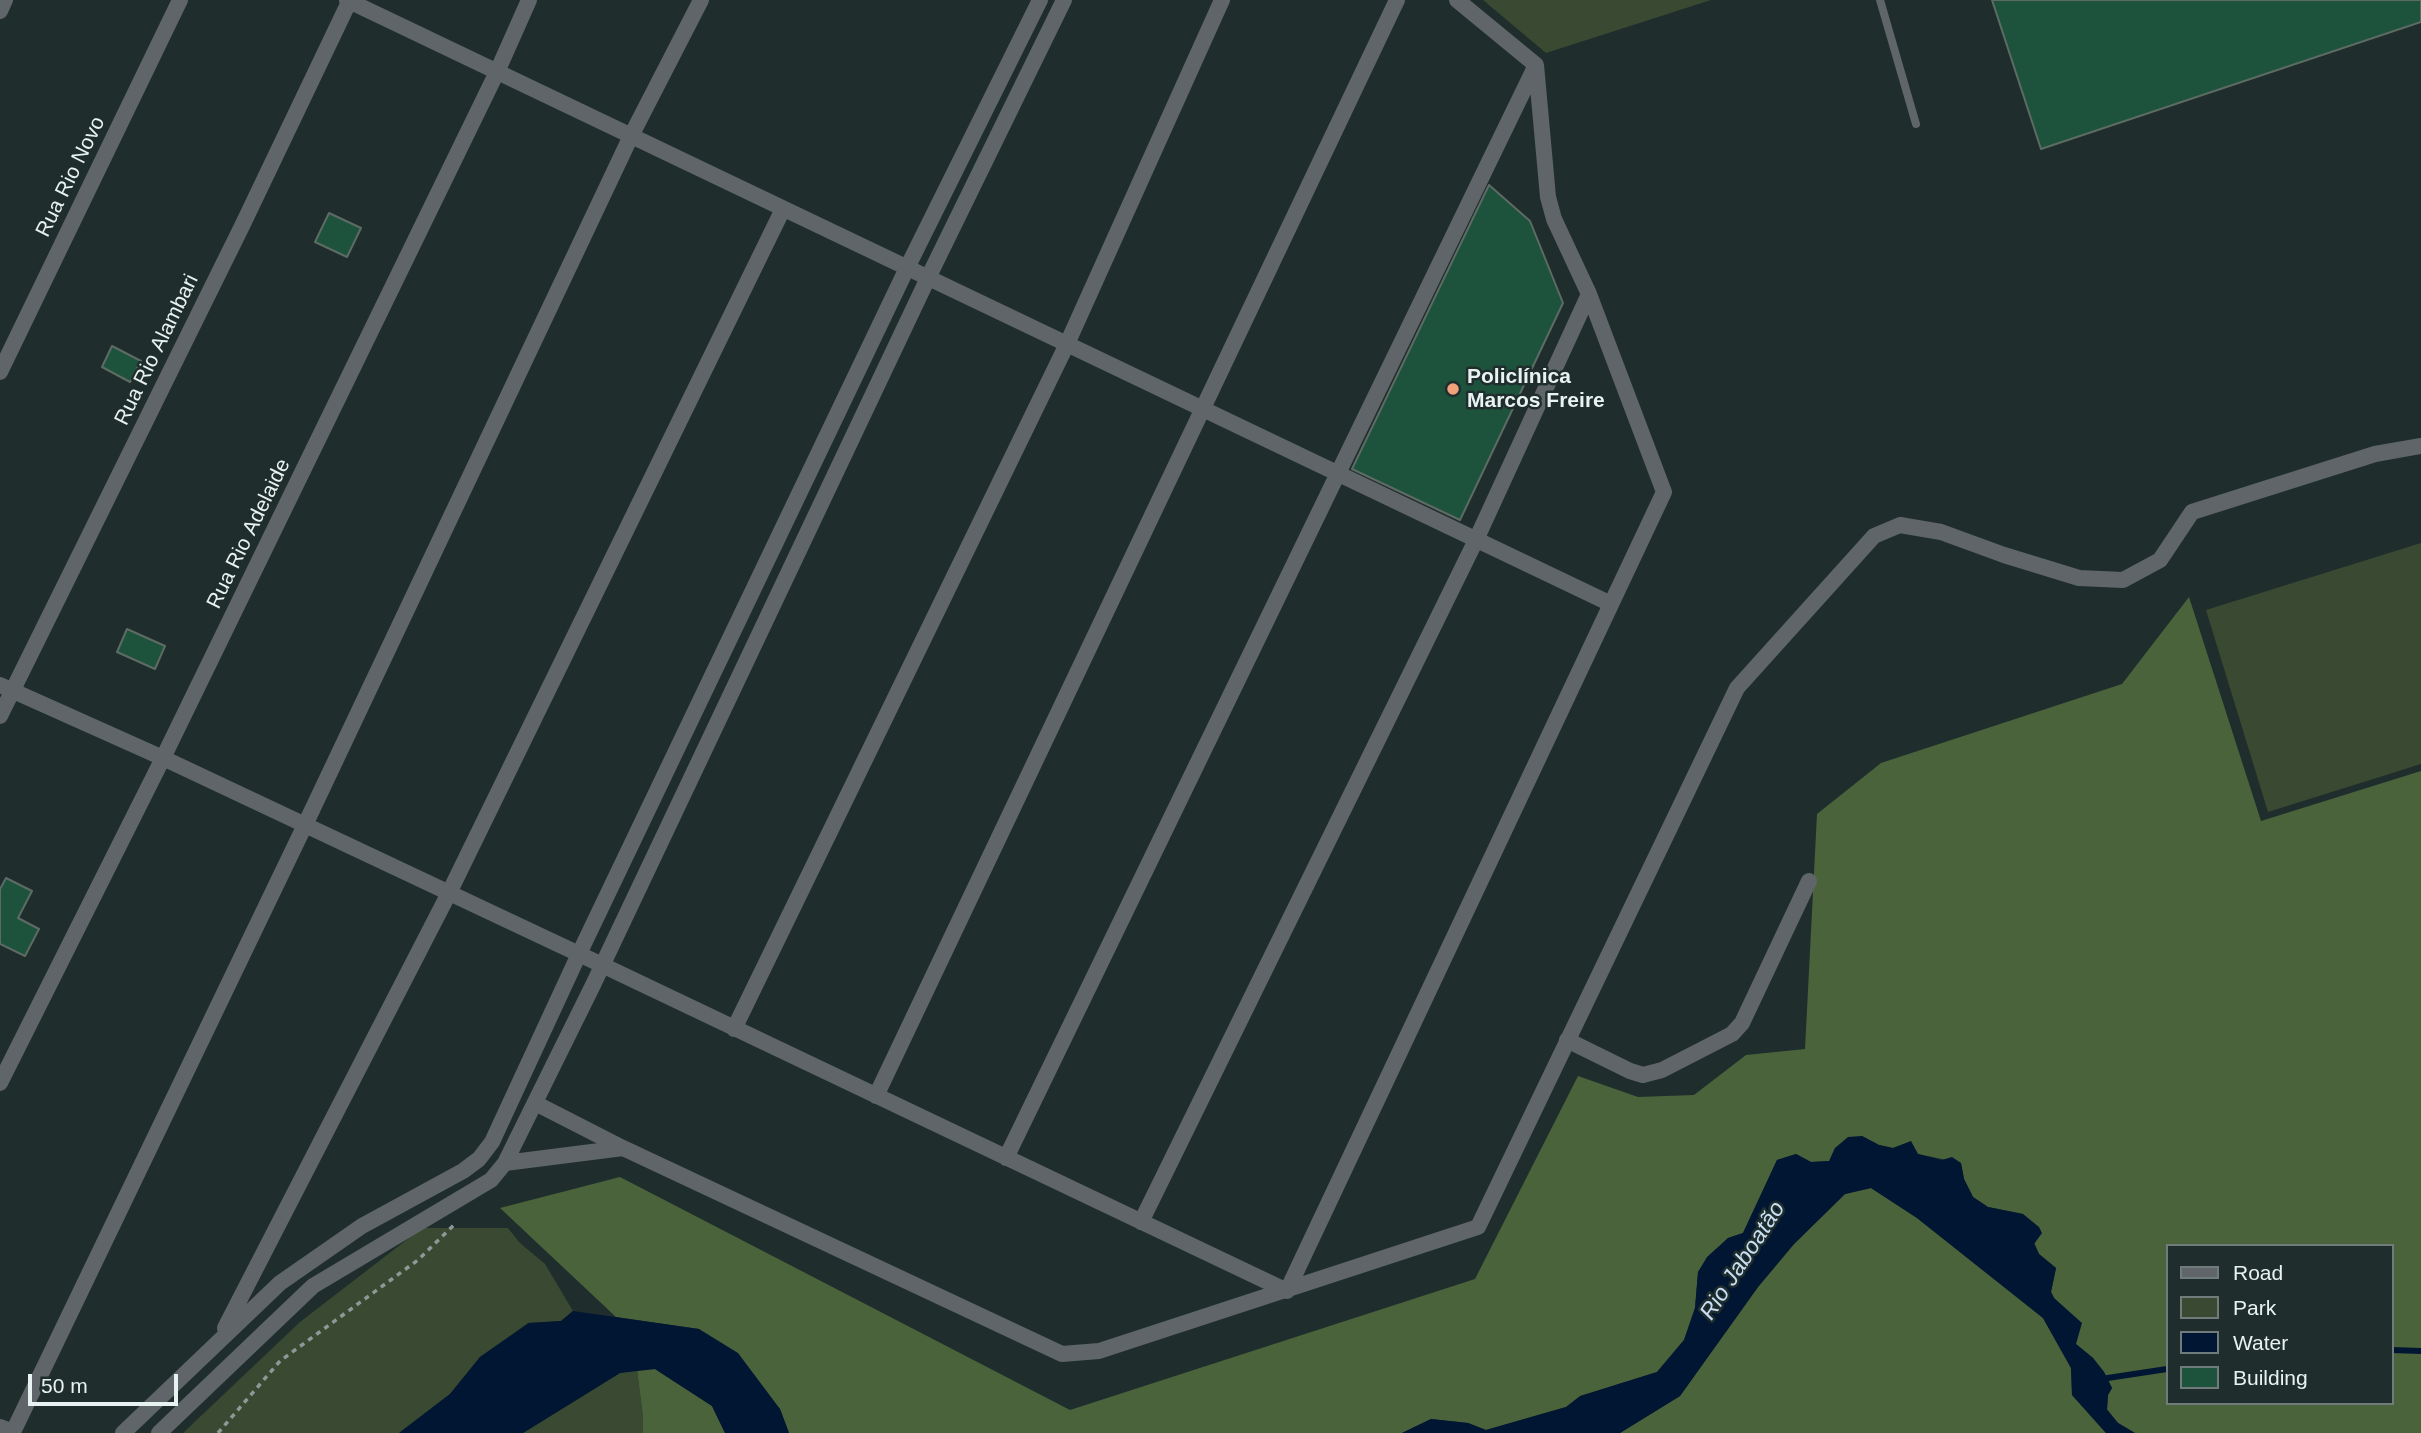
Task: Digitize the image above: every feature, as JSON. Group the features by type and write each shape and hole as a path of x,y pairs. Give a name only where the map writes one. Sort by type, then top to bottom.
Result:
{"street":[{"path":"0,11 5,0"},
{"name":"Rua Rio Novo","path":"0,372 180,0"},
{"path":"348,0 1611,604"},
{"name":"Rua Rio Alambari","path":"0,716 6,688 243,224 348,0"},
{"name":"Rua Rio Adelaide","path":"0,1083 163,758 497,72 529,0"},
{"path":"0,1427 14,1433 631,136 701,0"},
{"path":"123,1433 280,1283 352,1233 463,1171 479,1160 492,1142 907,268 1040,0"},
{"path":"159,1433 313,1286 491,1180 506,1163 928,278 1064,0"},
{"path":"734,1029 1067,344 1222,0"},
{"path":"876,1096 1397,0"},
{"path":"1287,1291 1664,492 1589,294 1553,219 1548,197 1536,65 1457,0"},
{"path":"1006,1157 1536,65"},
{"path":"219,1340 449,893 783,209"},
{"path":"1141,1222 1476,540 1589,294"},
{"path":"535,1103 623,1148 1062,1354 1099,1351 1478,1227 1737,688 1874,536 1900,525 1941,531 2004,555 2080,578 2123,580 2160,560 2192,512 2375,454 2421,446"},
{"path":"6,688 163,758 1287,1291"},
{"path":"1567,1040 1643,1075 1662,1070 1732,1034 1742,1023 1809,881"},
{"path":"506,1163 623,1148"}],"lane":[{"path":"1881,0 1916,124"}],"path":[{"path":"218,1433 280,1361 418,1259 456,1223"}],"green space":[{"path":"1483,0 1711,0 1546,53"},
{"path":"2421,543 2421,764 2268,812 2206,610"},
{"path":"2189,597 2261,821 2421,771 2421,1433 2135,1433 2118,1423 2107,1409 2108,1395 2112,1388 2093,1358 2076,1344 2065,1309 2051,1292 2056,1268 2039,1254 2023,1214 1988,1207 1973,1197 1964,1179 1961,1163 1918,1154 1910,1142 1893,1148 1879,1145 1862,1136 1835,1148 1830,1161 1811,1162 1796,1154 1777,1160 1743,1233 1728,1238 1698,1272 1695,1308 1684,1340 1657,1372 1581,1396 1566,1407 1486,1430 1468,1423 1431,1419 1402,1433 789,1433 780,1409 699,1329 616,1317 500,1208 620,1177 1070,1410 1475,1279 1578,1076 1638,1097 1694,1095 1746,1055 1805,1049 1817,814 1881,763 2122,684"},
{"path":"1871,1188 1917,1218 2043,1318 2071,1368 2072,1395 2106,1433 1620,1433 1680,1396 1758,1287 1794,1244 1845,1194"},
{"path":"422,1228 508,1228 520,1243 545,1264 573,1311 561,1321 528,1323 480,1357 450,1394 399,1433 183,1433 300,1322"},
{"path":"655,1369 712,1406 725,1433 643,1433 637,1370"},
{"path":"637,1370 643,1433 523,1433 620,1373"}],"water":[{"name":"Rio Jaboatão","path":"1862,1136 1879,1145 1893,1148 1911,1141 1918,1154 1942,1160 1952,1157 1961,1163 1964,1179 1973,1197 1988,1207 2023,1214 2039,1227 2042,1233 2034,1244 2039,1254 2056,1268 2051,1292 2054,1298 2082,1323 2076,1344 2093,1358 2112,1388 2108,1395 2107,1410 2118,1423 2135,1433 2106,1433 2072,1395 2071,1368 2043,1318 1917,1218 1871,1188 1845,1194 1794,1244 1758,1287 1680,1396 1620,1433 1402,1433 1431,1419 1468,1423 1486,1430 1566,1407 1580,1396 1657,1372 1684,1340 1695,1308 1698,1272 1707,1257 1728,1238 1743,1233 1777,1160 1796,1154 1811,1162 1829,1161 1835,1148 1848,1137"},
{"path":"573,1311 699,1329 738,1353 780,1409 789,1433 725,1433 712,1406 655,1369 620,1373 523,1433 399,1433 450,1394 480,1357 529,1323 561,1321"}],"building":[{"path":"1992,0 2421,0 2421,22 2041,149"},
{"name":"Policlínica Marcos Freire","path":"1489,185 1530,221 1563,303 1460,520 1352,469"},
{"path":"329,213 361,228 347,257 315,242"},
{"path":"112,346 141,361 130,382 102,367"},
{"path":"127,629 165,646 155,669 117,652"},
{"path":"6,878 32,891 18,918 39,929 25,956 0,944 0,889"}],"waterway":[{"path":"2393,1350 2421,1351"},
{"path":"2101,1379 2166,1369"}],"place":[{"name":"Policlínica Marcos Freire","path":"1453,389"}]}
